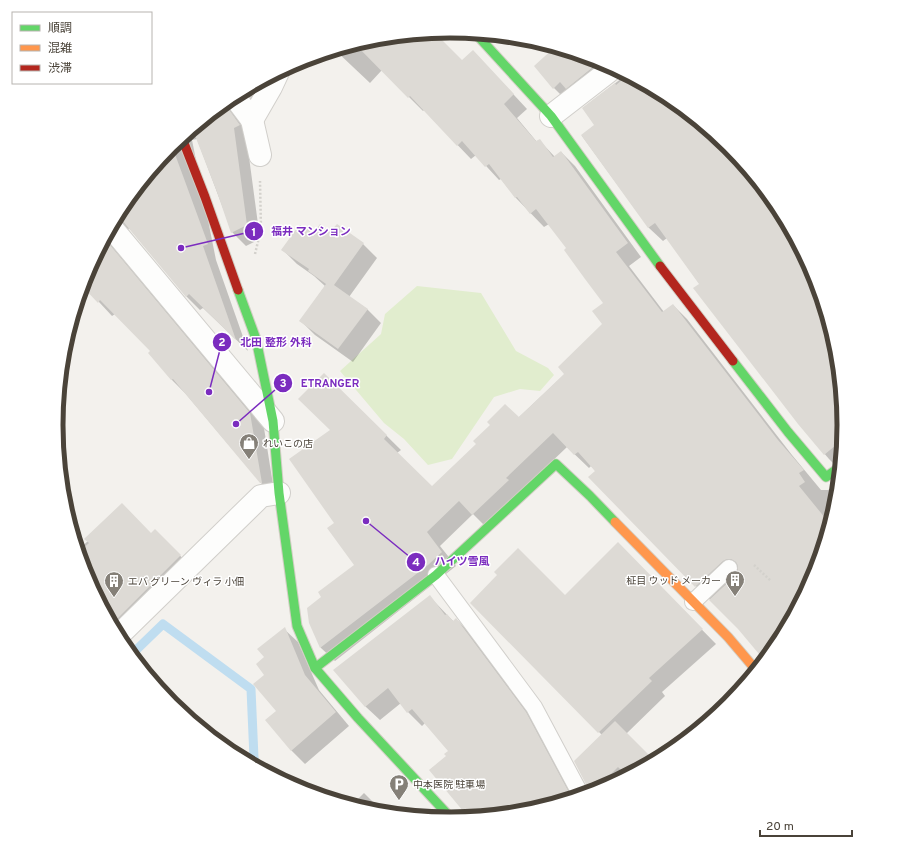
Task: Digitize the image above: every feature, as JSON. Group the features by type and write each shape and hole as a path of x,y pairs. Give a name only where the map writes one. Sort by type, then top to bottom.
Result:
{"street":[{"path":"481,39 551,116 660,266 788,432 826,477 834,471"},
{"path":"551,116 609,72"},
{"path":"252,120 274,81"},
{"path":"238,101 252,120 260,155"},
{"path":"184,144 256,339 273,421 279,493 297,626 316,668 358,718 445,812"},
{"path":"115,231 273,421"},
{"path":"316,668 436,575 556,464 590,496 728,637 753,666"},
{"path":"123,631 261,496 279,493"}],"lane":[{"path":"693,602 729,568"},
{"path":"436,575 534,707 578,790"}],"path":[{"path":"254,259 260,229 260,155"}],"green space":[{"path":"417,286 481,293 516,351 548,368 554,375 540,391 520,389 494,397 452,459 428,465 404,439 384,423 340,371 381,334 385,314"}],"building":[{"path":"440,38 462,60 473,50 514,94 504,104 536,141 540,139 553,157 561,151 628,243 616,252 662,312 673,304 778,440 804,470 799,473 805,482 799,486 826,519 808,573 785,619 761,656 738,629 709,600 736,575 738,566 736,562 731,559 723,561 695,587 588,477 595,471 578,452 574,455 553,433 506,478 509,480 472,515 459,501 427,532 442,552 428,565 320,648 309,623 307,608 321,597 318,592 354,565 327,528 334,523 289,459 330,430 298,399 324,373 387,435 384,439 432,486 476,444 473,441 490,425 487,422 505,404 519,417 564,374 558,367 602,324 592,311 603,303 564,250 566,248 536,209 530,214 517,197 515,198 489,164 485,167 462,141 457,146 410,96 408,98 360,49 399,41"},
{"path":"550,51 595,66 566,89 560,82 553,89 534,66"},
{"path":"623,79 644,90 686,118 705,134 724,151 757,189 785,232 808,277 824,325 830,350 836,400 836,445 824,455 798,424 693,288 699,284 655,223 648,228 581,135 594,125 582,108 615,83 616,85"},
{"path":"228,108 240,125 234,128 247,225 231,233 195,134"},
{"path":"174,153 208,244 203,246 236,340 189,294 186,297 122,220 143,189"},
{"path":"320,224 330,232 337,224 364,243 334,285 368,309 338,349 299,321 326,284 308,271 309,269 281,250 297,228 306,228 314,233"},
{"path":"109,243 250,413 262,483 260,483 173,379 171,380 148,353 150,351 100,300 98,303 87,291 92,277"},
{"path":"122,503 151,533 155,529 181,555 116,620 92,573 84,548 89,543 84,539"},
{"path":"618,542 703,629 649,678 652,681 598,733 470,603 497,575 494,572 518,548 565,595"},
{"path":"430,595 445,615 447,614 453,621 456,618 526,712 569,793 525,805 501,809 463,811 429,770 446,756 444,754 448,751 412,709 407,713 388,688 365,707 333,670"},
{"path":"285,627 305,675 336,712 291,751 265,720 276,711 253,684 264,675 256,664 264,657 257,649"},
{"path":"615,721 650,756 622,771 618,767 606,779 587,787 574,761"}],"waterway":[{"path":"136,651 163,624 251,689 254,759"}],"traffic: fast":[{"path":"481,39 551,116 660,266"},
{"path":"238,290 256,339 273,421 279,493 297,626 315,668 358,718 445,812"},
{"path":"733,361 788,432 826,477 834,471"},
{"path":"315,668 436,575 556,464 615,522"}],"traffic: slow":[{"path":"615,522 728,637 753,666"}],"traffic: jam":[{"path":"184,144 238,290"},
{"path":"660,266 733,361"}],"place":[{"name":"福井 マンション","path":"181,248"},
{"name":"北田 整形 外科","path":"209,392"},
{"name":"ETRANGER","path":"236,424"},
{"name":"れいこの店","path":"249,460"},
{"name":"ハイツ雪風","path":"366,521"},
{"name":"柾目 ウッド メーカー","path":"735,597"},
{"name":"エバ グリーン ヴィラ 小佃","path":"114,598"},
{"name":"中本医院 駐車場","path":"399,801"}]}
